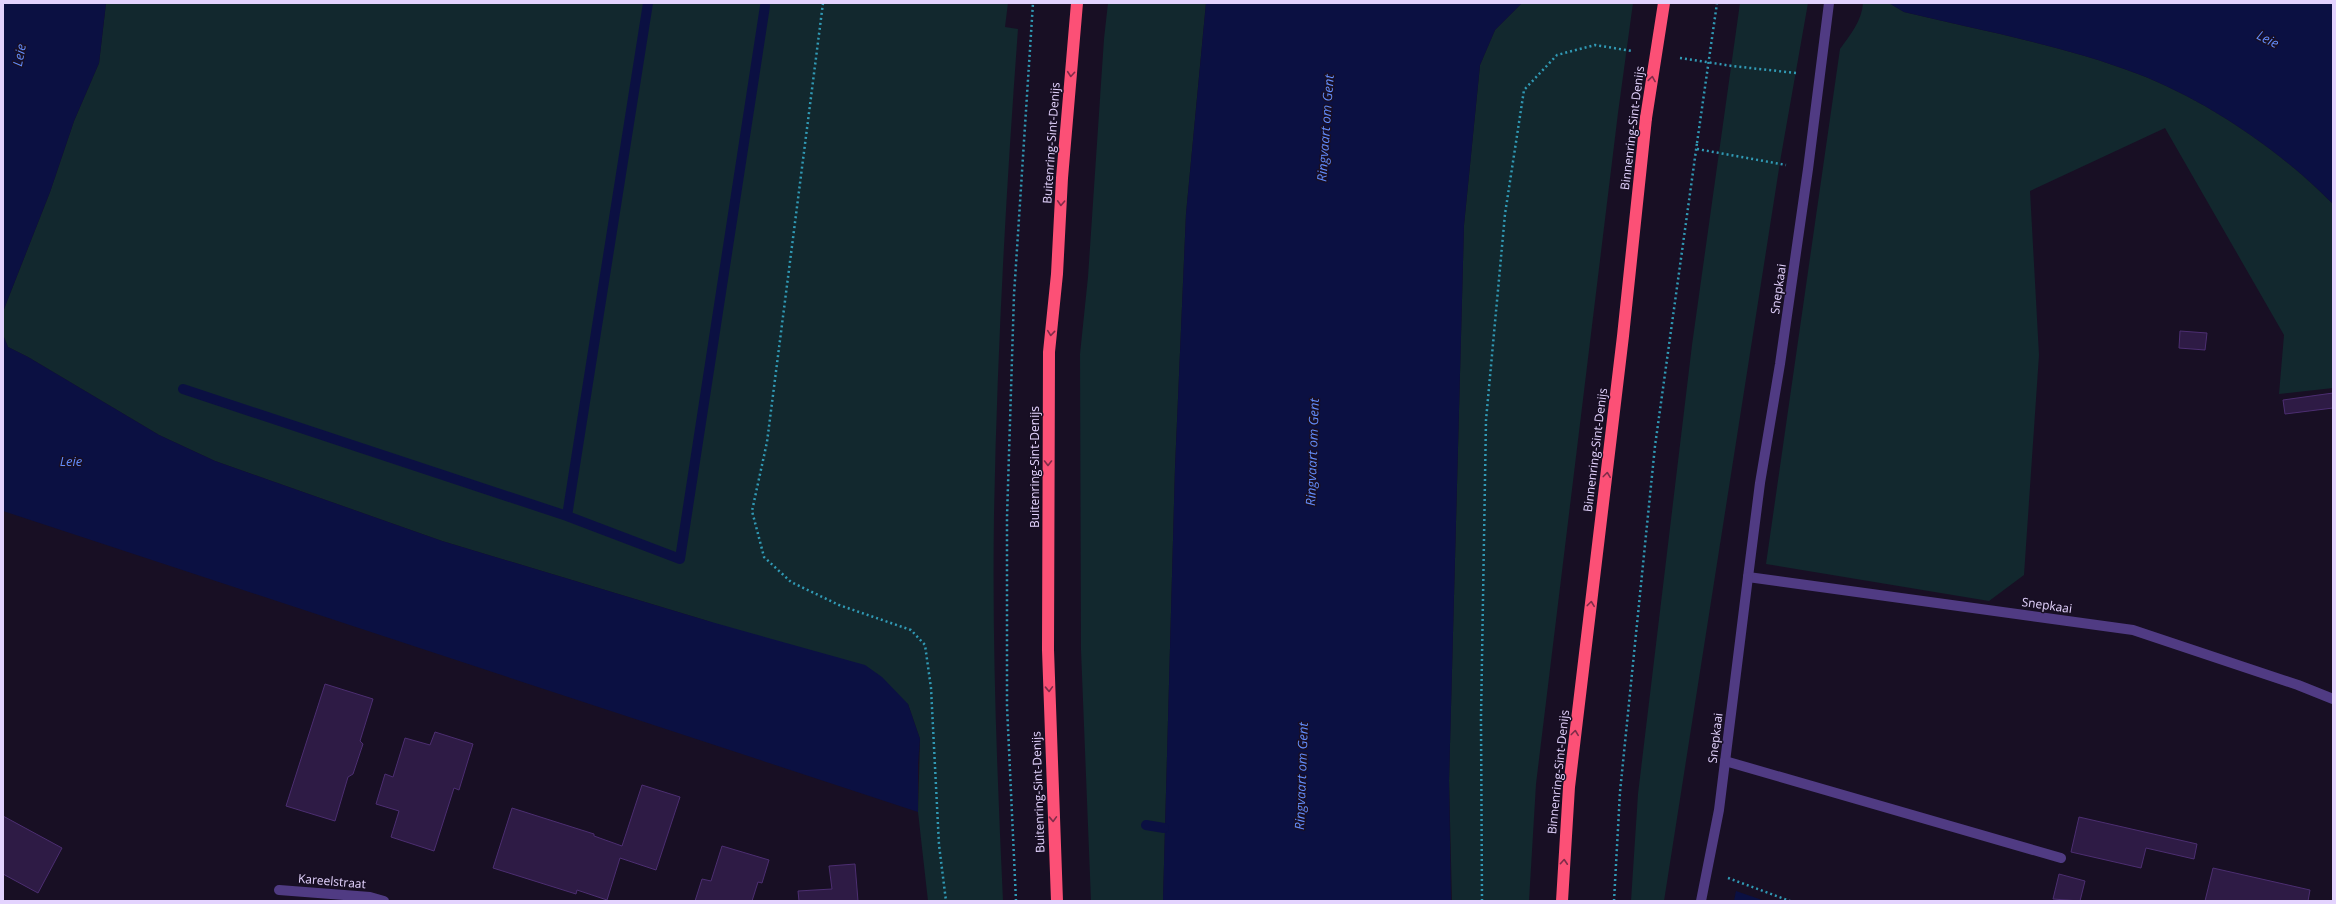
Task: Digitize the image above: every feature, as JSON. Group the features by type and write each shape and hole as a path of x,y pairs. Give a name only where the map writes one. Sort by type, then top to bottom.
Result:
{"highway":[{"name":"Buitenring-Sint-Denijs","path":"1058,901 1048,650 1049,352 1057,274 1062,178 1078,3"},
{"name":"Binnenring-Sint-Denijs","path":"1562,901 1569,787 1622,344 1646,118 1664,3"}],"street":[{"name":"Snepkaai","path":"1701,901 1719,810 1760,483 1780,364 1821,75 1829,3"},
{"name":"Snepkaai","path":"1748,577 2133,630 2298,685 2333,699"},
{"path":"1725,761 2061,858"},
{"name":"Kareelstraat","path":"279,890 370,897 384,901"}],"path":[{"path":"822,3 767,442 752,511 764,557 791,582 839,605 911,630 925,645 931,688 932,726 938,793 939,845 946,901"},
{"path":"1016,901 1007,706 1007,516 1014,295 1030,30 1034,3"},
{"path":"1614,901 1620,792 1655,446 1717,3"},
{"path":"1482,901 1481,718 1486,420 1505,214 1524,90 1557,55 1595,45 1633,51"},
{"path":"1679,58 1732,66 1821,75"},
{"path":"1697,149 1808,169"},
{"path":"1707,870 1790,901"}],"green space":[{"path":"106,3 1008,3 1005,27 1018,29 1006,211 995,454 994,515 996,708 1003,901 928,901 918,812 920,739 908,704 708,621 442,541 215,461 159,435 28,357 8,347 3,335 4,309 50,192 74,121 99,63"},
{"path":"1108,3 1206,3 1186,214 1175,468 1163,901 1091,901 1081,650 1080,354 1088,277 1104,39"},
{"path":"1522,3 1633,3 1618,113 1536,784 1529,901 1452,901 1449,781 1464,225 1480,65 1495,30"},
{"path":"1740,3 1808,3 1781,156 1664,901 1631,901 1638,794 1692,345"},
{"path":"1863,3 1889,3 1904,12 2052,47 2110,64 2164,85 2191,98 2242,129 2290,165 2313,184 2333,204 2333,388 2279,394 2284,335 2165,128 2030,191 2039,355 2024,575 1989,601 1766,564 1840,49 1858,22"}],"water":[{"name":"Leie","path":"3,3 106,3 99,63 74,121 50,192 4,309 3,318"},
{"name":"Ringvaart om Gent","path":"1206,3 1522,3 1495,30 1480,65 1464,225 1449,781 1451,901 1163,901 1175,468 1186,214"},
{"name":"Leie","path":"1889,3 2333,3 2333,204 2313,184 2290,165 2242,129 2191,98 2164,85 2138,74 2081,55 2022,39 1904,12"},
{"name":"Leie","path":"3,335 8,347 28,357 159,435 215,461 442,541 708,621 865,665 882,677 908,704 920,739 918,764 918,812 3,511"},
{"path":"1736,891 1765,901 1734,901"}],"building":[{"path":"2180,331 2207,333 2205,350 2179,348"},
{"path":"2333,393 2333,408 2285,414 2283,400"},
{"path":"325,684 373,699 360,741 363,744 353,774 348,777 335,821 286,806"},
{"path":"435,732 473,744 459,790 454,788 434,851 391,837 399,811 376,804 385,774 393,777 405,738 430,745"},
{"path":"642,785 680,797 656,870 620,858 607,900 577,890 576,894 493,868 512,808 594,834 594,836 622,846"},
{"path":"3,816 62,848 38,893 3,874"},
{"path":"2079,817 2197,844 2194,859 2146,848 2141,868 2071,852"},
{"path":"722,846 769,860 762,883 758,882 752,901 695,901 702,879 711,881"},
{"path":"855,864 858,901 799,901 798,891 832,889 829,866"},
{"path":"2213,868 2310,890 2308,901 2205,901"},
{"path":"2059,874 2085,881 2080,901 2053,899"}],"waterway":[{"path":"183,389 567,516 648,3"},
{"path":"567,516 680,559 765,6"},
{"path":"1146,825 1164,828"}]}
